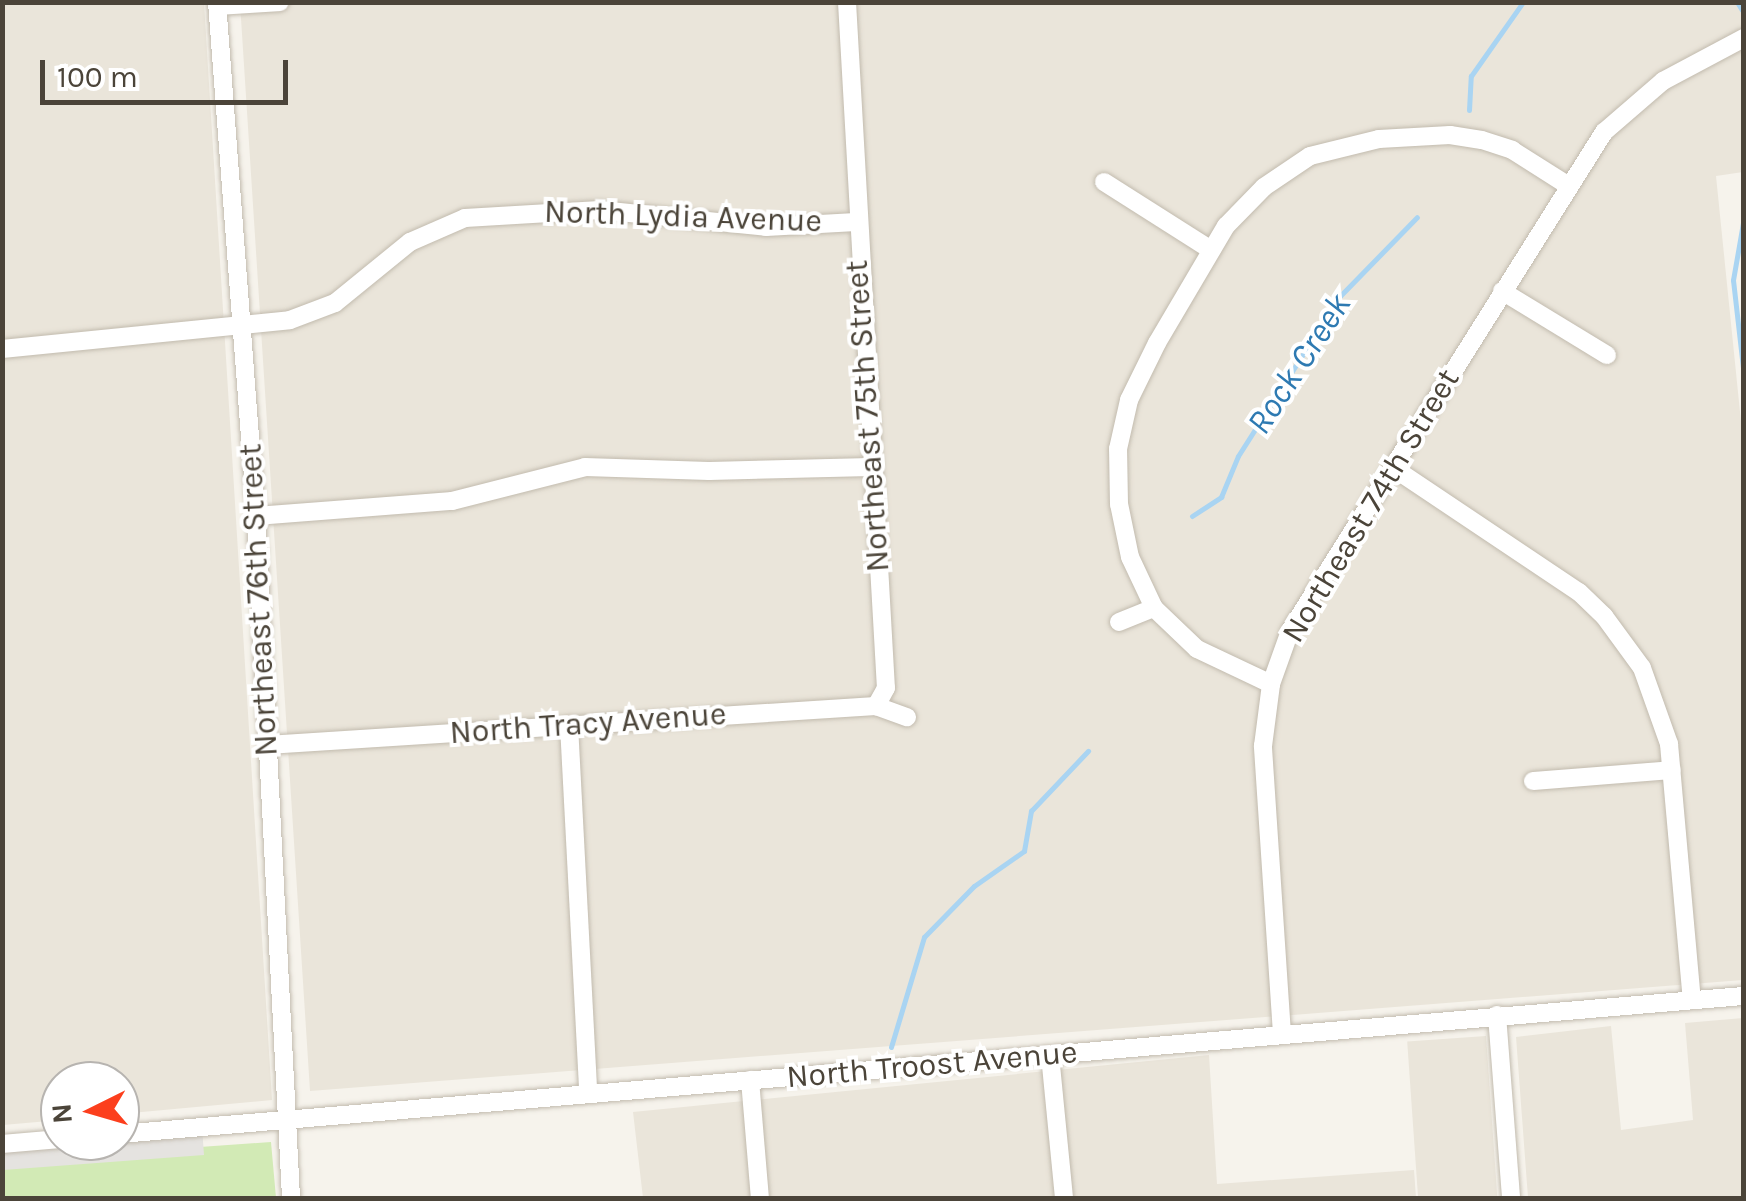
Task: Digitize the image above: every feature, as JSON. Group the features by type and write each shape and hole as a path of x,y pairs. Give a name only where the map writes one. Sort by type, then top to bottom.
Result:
{"street":[{"path":"218,4 280,2"},
{"name":"Northeast 75th Street","path":"848,2 856,222 886,688 876,706"},
{"name":"Northeast 76th Street","path":"218,4 256,516 284,1121 291,1198"},
{"name":"Northeast 74th Street","path":"1282,1034 1263,746 1271,684 1297,619 1604,132 1641,96 1744,38"},
{"path":"1271,684 1207,656 1154,608 1123,530 1117,476 1122,424 1138,376 1226,226 1264,187 1310,156 1342,145 1416,135 1482,140 1512,150 1568,186"},
{"path":"1104,182 1212,250"},
{"name":"North Lydia Avenue","path":"2,349 290,320 335,303 410,242 465,218 582,210 766,228 856,222"},
{"path":"1502,291 1607,355"},
{"path":"256,516 452,502 586,467 709,472 871,466"},
{"path":"1392,467 1551,571 1604,616 1628,645 1653,692 1672,770 1692,1000"},
{"path":"1119,622 1154,608"},
{"name":"North Tracy Avenue","path":"267,745 876,706 907,718"},
{"path":"568,725 588,1093"},
{"path":"1533,781 1672,770"},
{"name":"North Troost Avenue","path":"140,1132 1744,996"},
{"path":"1497,1015 1511,1198"},
{"path":"1050,1055 1064,1198"},
{"path":"750,1080 760,1198"},
{"path":"2,1144 40,1141"}],"shaded area":[{"path":"3,3 204,3 272,1100 140,1112 140,1061 40,1061 40,1122 3,1125"},
{"path":"240,3 1743,3 1743,172 1716,176 1744,451 1743,980 310,1091"},
{"path":"1743,1018 1743,1198 1528,1198 1516,1037 1611,1026 1621,1130 1693,1120 1685,1023"},
{"path":"1486,1036 1497,1198 1418,1198 1407,1042"},
{"path":"1209,1055 1217,1184 1414,1170 1416,1198 643,1198 633,1112"},
{"path":"202,1127 204,1155 140,1160 140,1138"},
{"path":"40,1142 40,1161 124,1161 3,1170 3,1143"}],"green space":[{"path":"271,1142 276,1198 3,1198 3,1161 140,1161 140,1151"}],"waterway":[{"name":"Rock Creek","path":"1469,110 1471,76 1523,2"},
{"path":"1737,2 1742,10"},
{"name":"Rock Creek","path":"1192,516 1221,497 1238,456 1340,296 1417,217"},
{"path":"1744,217 1733,280 1744,377"},
{"name":"Rock Creek","path":"891,1047 924,937 974,886 1024,851 1031,811 1088,751"}]}
